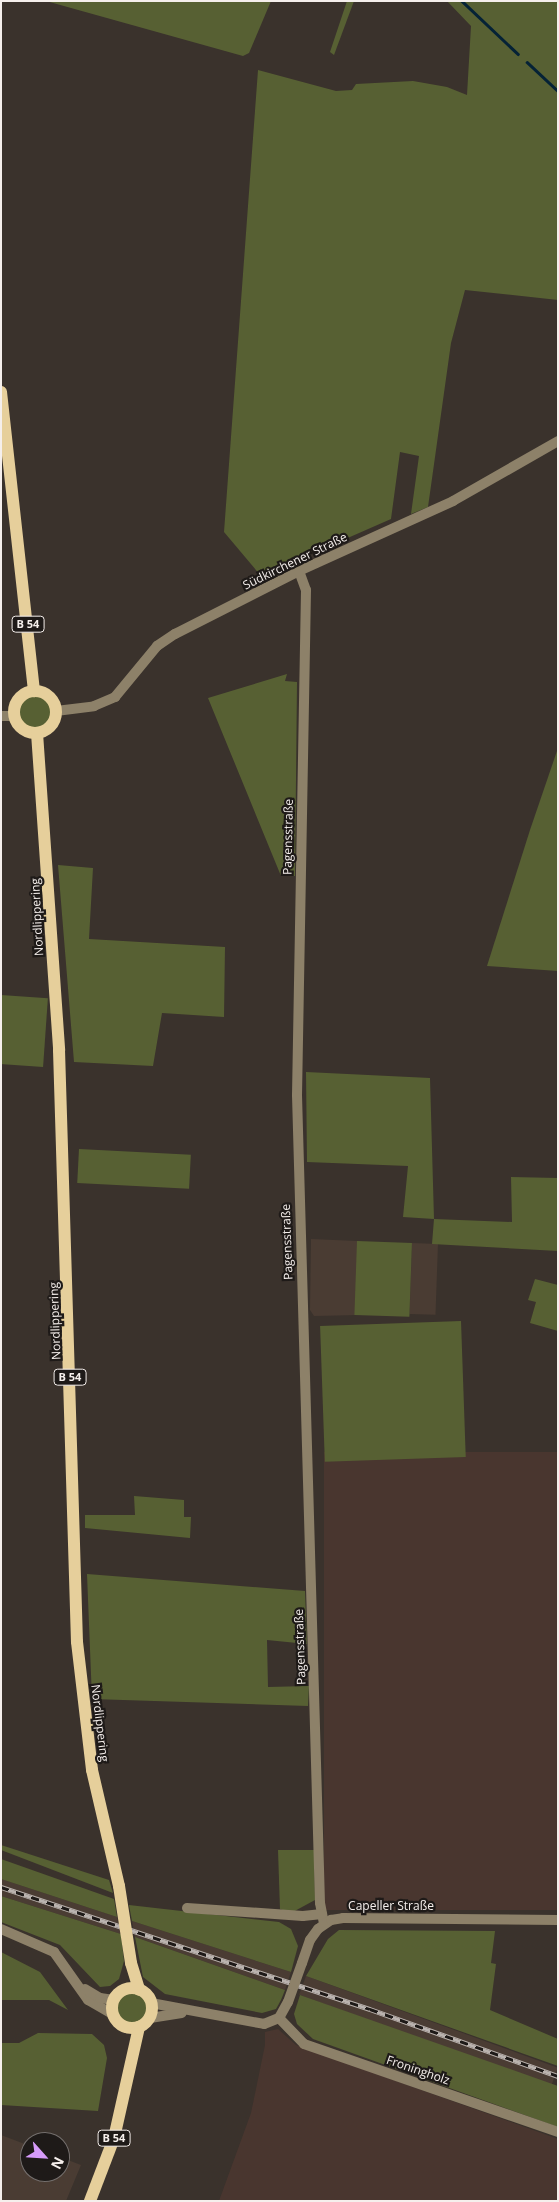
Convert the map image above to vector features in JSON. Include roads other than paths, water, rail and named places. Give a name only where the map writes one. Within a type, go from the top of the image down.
[{"type":"main road","name":"B 54","points":[[1,392],[34,692]]},
{"type":"main road","points":[[34,692],[52,699],[56,711],[53,724],[37,733],[22,728],[15,716],[22,697],[34,692]]},
{"type":"main road","name":"Nordlippering","points":[[37,733],[59,1050],[77,1642],[92,1770],[119,1886],[131,1964],[139,1990]]},
{"type":"main road","name":"Nordlippering","points":[[124,1990],[131,1964]]},
{"type":"main road","points":[[124,1990],[139,1990],[151,2003],[150,2018],[139,2027],[125,2027],[112,2014],[114,2000],[124,1990]]},
{"type":"main road","name":"B 54","points":[[125,2027],[128,2072]]},
{"type":"main road","name":"B 54","points":[[90,2201],[114,2138],[139,2027]]},
{"type":"street","name":"Südkirchener Straße","points":[[56,711],[94,706],[115,697],[158,646],[175,634],[299,571],[453,501],[558,441]]},
{"type":"street","name":"Pagensstraße","points":[[299,571],[306,590],[296,1095],[323,1919]]},
{"type":"street","points":[[1,716],[15,716]]},
{"type":"street","points":[[151,2003],[256,2024],[279,2018],[288,2002],[313,1934],[323,1919],[187,1908]]},
{"type":"street","name":"Capeller Straße","points":[[323,1919],[355,1917],[558,1920]]},
{"type":"street","points":[[1,1929],[54,1952],[88,2000],[112,2014]]},
{"type":"street","points":[[76,1981],[94,1996],[114,2000]]},
{"type":"street","points":[[150,2018],[198,2012]]},
{"type":"street","name":"Froningholz","points":[[279,2018],[304,2044],[558,2132]]},
{"type":"waterway","points":[[462,1],[518,54]]},
{"type":"waterway","points":[[527,62],[558,91]]},
{"type":"railway","points":[[1,1887],[370,2009],[558,2076]]}]
